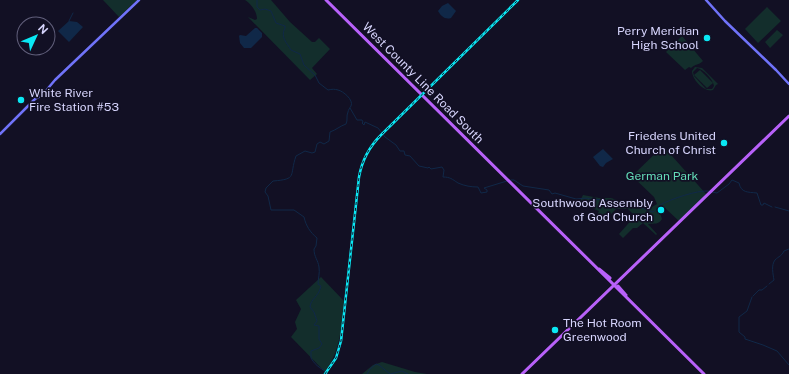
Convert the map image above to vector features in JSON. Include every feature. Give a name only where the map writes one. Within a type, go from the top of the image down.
[{"type":"main road","points":[[0,134],[40,95],[40,91],[43,92],[47,89],[139,0]]},
{"type":"main road","name":"West County Line Road South","points":[[326,0],[626,295],[704,374]]},
{"type":"main road","points":[[706,0],[729,25],[789,84]]},
{"type":"main road","points":[[522,374],[789,116]]},
{"type":"green space","points":[[103,0],[137,0],[119,17]]},
{"type":"green space","points":[[245,0],[271,0],[290,22],[312,42],[315,42],[319,38],[330,49],[312,68],[317,74],[310,80],[248,17],[255,20],[257,19],[253,8]]},
{"type":"green space","points":[[767,7],[781,21],[758,43],[745,29]]},
{"type":"green space","points":[[777,30],[783,35],[770,48],[765,42]]},
{"type":"green space","points":[[682,36],[703,61],[685,70],[666,52]]},
{"type":"green space","points":[[695,67],[702,68],[718,84],[713,90],[706,90],[694,78],[692,71]],"holes":[[[697,68],[702,70],[712,80],[714,86],[712,89],[706,89],[694,76],[693,72]]]},
{"type":"green space","points":[[700,70],[713,83],[707,88],[694,75]]},
{"type":"green space","name":"German Park","points":[[663,146],[707,195],[680,222],[665,208],[660,213],[662,219],[661,221],[648,224],[657,234],[656,235],[643,223],[637,228],[633,228],[623,238],[619,234],[635,216],[628,209],[616,209],[610,215],[606,214],[602,220],[596,217],[599,211],[579,203],[583,195],[599,198],[611,198],[626,203],[647,207],[652,207],[657,204],[654,197],[632,176]]},
{"type":"green space","points":[[321,277],[344,301],[341,330],[337,347],[325,372],[291,337],[297,329],[295,322],[301,309],[296,300]]},
{"type":"green space","points":[[382,362],[427,374],[362,374],[373,365]]},
{"type":"water","points":[[448,3],[456,11],[451,18],[443,17],[438,11],[442,6]]},
{"type":"water","points":[[69,21],[77,22],[83,27],[69,42],[58,31]]},
{"type":"water","points":[[255,28],[262,33],[262,37],[251,48],[244,48],[240,43],[239,36],[246,36]]},
{"type":"water","points":[[603,149],[613,159],[606,163],[603,167],[600,166],[593,157]]},
{"type":"waterway","points":[[257,0],[257,7],[260,10],[265,9],[271,11],[276,23],[285,26],[283,34],[286,42],[291,50],[300,54],[304,65],[315,75],[319,83],[328,90],[336,89],[343,92],[348,96],[352,104],[347,114],[346,124],[330,132],[329,141],[324,144],[320,142],[317,144],[315,152],[312,153],[305,151],[296,156],[291,175],[286,179],[273,181],[266,188],[265,192],[268,196],[271,210],[294,210],[304,217],[309,229],[317,238],[314,252],[319,267],[318,284],[321,286],[310,307],[314,312],[317,321],[314,325],[319,326],[319,339],[322,344],[319,348],[311,351],[311,358],[317,366],[328,374]]},
{"type":"waterway","points":[[69,21],[73,13]]},
{"type":"waterway","points":[[350,108],[357,120],[362,120],[364,125],[365,122],[378,128],[385,137],[396,145],[400,151],[404,151],[405,155],[410,156],[419,166],[429,167],[431,169],[442,167],[444,170],[443,177],[452,179],[463,185],[478,187],[481,193],[487,192],[484,188],[507,181]]},
{"type":"waterway","points":[[511,180],[514,180],[523,186],[549,190],[552,194],[555,193],[576,199],[587,198],[605,200],[631,207]]},
{"type":"waterway","points":[[712,192],[717,193],[732,180],[739,183],[741,189],[748,192],[757,193],[761,205],[764,203],[772,207]]},
{"type":"waterway","points":[[633,207],[637,206],[653,212],[660,205],[671,200],[691,193],[709,191]]},
{"type":"waterway","points":[[775,207],[789,211]]},
{"type":"waterway","points":[[769,284],[774,280],[773,264],[775,260],[784,251],[789,249]]},
{"type":"waterway","points":[[753,296],[759,290],[762,290],[767,286]]},
{"type":"waterway","points":[[752,297],[747,311],[739,317],[739,332],[745,337],[745,339],[777,351],[789,365]]},
{"type":"waterway","points":[[367,374],[376,364],[390,374],[402,371],[408,374]]},
{"type":"railway","points":[[325,374],[336,358],[341,341],[359,177],[367,154],[381,135],[518,0]]},
{"type":"place","name":"Perry Meridian High School","points":[[707,38]]},
{"type":"place","name":"White River Fire Station #53","points":[[21,100]]},
{"type":"place","name":"Friedens United Church of Christ","points":[[724,143]]},
{"type":"place","name":"Southwood Assembly of God Church","points":[[661,210]]},
{"type":"place","name":"The Hot Room Greenwood","points":[[555,330]]}]
